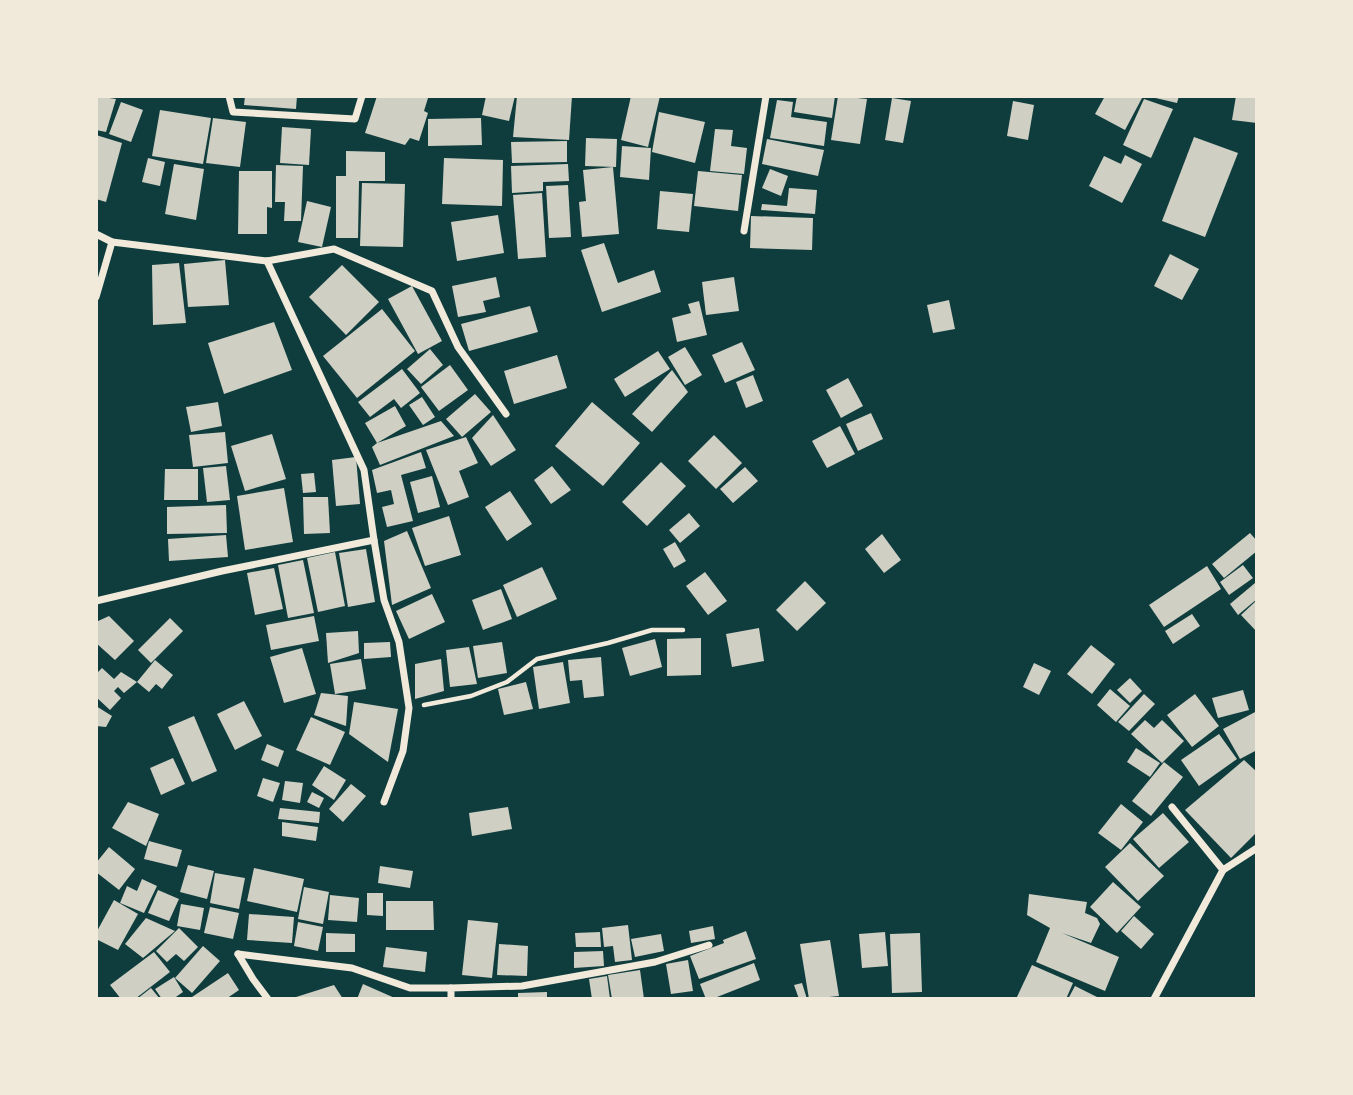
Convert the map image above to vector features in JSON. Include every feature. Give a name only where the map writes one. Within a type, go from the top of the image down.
[{"type":"street","points":[[229,96],[233,112],[355,119],[362,96]]},
{"type":"street","points":[[744,231],[766,96]]},
{"type":"street","points":[[96,234],[112,242],[267,261],[334,249],[432,290],[458,347],[506,414]]},
{"type":"street","points":[[96,297],[112,242]]},
{"type":"street","points":[[267,261],[364,470],[384,600],[399,642],[409,708],[403,751],[384,802]]},
{"type":"street","points":[[96,601],[222,571],[374,540]]},
{"type":"street","points":[[1172,807],[1223,870]]},
{"type":"street","points":[[1154,999],[1223,870],[1257,848]]},
{"type":"street","points":[[268,999],[239,954],[352,968],[410,988],[451,988],[522,986],[656,962],[709,945]]},
{"type":"street","points":[[451,988],[451,999]]},
{"type":"path","points":[[409,708],[471,695],[506,682],[537,659],[608,643],[652,629],[683,630]]},
{"type":"building","points":[[96,96],[116,99],[106,132],[96,130]]},
{"type":"building","points":[[245,96],[297,96],[296,109],[244,105]]},
{"type":"building","points":[[377,96],[428,98],[424,111],[428,113],[419,141],[410,138],[405,145],[365,133]]},
{"type":"building","points":[[486,96],[515,96],[509,121],[482,115]]},
{"type":"building","points":[[517,96],[572,96],[569,140],[513,137]]},
{"type":"building","points":[[631,96],[660,96],[648,147],[621,140]]},
{"type":"building","points":[[797,96],[835,96],[832,118],[794,112]]},
{"type":"building","points":[[838,96],[867,99],[860,144],[831,140]]},
{"type":"building","points":[[1105,96],[1142,98],[1125,130],[1095,114]]},
{"type":"building","points":[[1147,96],[1179,96],[1177,103]]},
{"type":"building","points":[[1236,96],[1257,96],[1257,123],[1232,120]]},
{"type":"building","points":[[892,98],[911,101],[903,143],[885,140]]},
{"type":"building","points":[[1144,99],[1173,109],[1151,158],[1123,145]]},
{"type":"building","points":[[777,100],[793,102],[791,117],[827,122],[824,146],[770,138]]},
{"type":"building","points":[[1013,101],[1034,105],[1028,140],[1007,136]]},
{"type":"building","points":[[121,102],[143,110],[131,142],[109,134]]},
{"type":"building","points":[[160,110],[211,118],[203,164],[152,156]]},
{"type":"building","points":[[659,112],[705,122],[695,163],[652,152]]},
{"type":"building","points":[[213,118],[246,122],[240,167],[206,163]]},
{"type":"building","points":[[481,118],[482,145],[428,146],[428,119]]},
{"type":"building","points":[[282,127],[311,129],[309,165],[280,163]]},
{"type":"building","points":[[715,129],[733,130],[731,146],[747,148],[744,174],[710,171]]},
{"type":"building","points":[[96,135],[122,143],[106,202],[96,199]]},
{"type":"building","points":[[1194,137],[1238,153],[1205,237],[1162,221]]},
{"type":"building","points":[[586,138],[617,139],[616,167],[585,166]]},
{"type":"building","points":[[767,139],[824,150],[818,176],[762,164]]},
{"type":"building","points":[[567,141],[567,162],[512,163],[511,142]]},
{"type":"building","points":[[622,146],[651,148],[649,180],[620,177]]},
{"type":"building","points":[[346,151],[385,152],[385,181],[359,181],[358,238],[336,238],[336,176],[346,176]]},
{"type":"building","points":[[1125,155],[1142,164],[1122,203],[1089,186],[1104,156],[1121,164]]},
{"type":"building","points":[[148,158],[165,162],[160,186],[142,182]]},
{"type":"building","points":[[444,158],[503,160],[502,206],[442,204]]},
{"type":"building","points":[[174,164],[204,169],[196,220],[165,214]]},
{"type":"building","points":[[568,164],[569,181],[543,182],[543,191],[512,193],[511,166]]},
{"type":"building","points":[[276,165],[303,166],[301,221],[284,221],[285,202],[275,202]]},
{"type":"building","points":[[613,167],[619,234],[582,237],[579,202],[586,201],[583,170]]},
{"type":"building","points":[[770,169],[788,176],[781,196],[762,188]]},
{"type":"building","points":[[239,171],[272,171],[272,208],[267,207],[267,234],[238,234]]},
{"type":"building","points":[[698,171],[742,175],[738,211],[694,206]]},
{"type":"building","points":[[362,183],[405,184],[403,247],[360,246]]},
{"type":"building","points":[[568,185],[571,237],[549,238],[546,186]]},
{"type":"building","points":[[789,188],[817,190],[815,214],[761,210],[762,204],[787,206]]},
{"type":"building","points":[[660,191],[693,194],[689,232],[657,229]]},
{"type":"building","points":[[542,193],[546,257],[518,259],[513,195]]},
{"type":"building","points":[[307,201],[331,207],[322,247],[298,242]]},
{"type":"building","points":[[498,215],[504,253],[457,261],[451,222]]},
{"type":"building","points":[[751,216],[813,218],[812,250],[750,248]]},
{"type":"building","points":[[604,243],[618,283],[654,270],[661,292],[602,312],[581,250]]},
{"type":"building","points":[[1170,254],[1199,269],[1182,300],[1154,286]]},
{"type":"building","points":[[225,260],[229,305],[188,307],[184,264]]},
{"type":"building","points":[[179,263],[186,323],[153,325],[152,265]]},
{"type":"building","points":[[342,265],[379,302],[346,335],[309,297]]},
{"type":"building","points":[[496,277],[500,297],[483,301],[486,312],[458,317],[452,286]]},
{"type":"building","points":[[734,277],[739,311],[706,315],[702,282]]},
{"type":"building","points":[[412,286],[442,341],[418,354],[388,299]]},
{"type":"building","points":[[949,300],[955,329],[933,333],[927,305]]},
{"type":"building","points":[[699,301],[707,335],[677,342],[672,318],[691,313],[688,304]]},
{"type":"building","points":[[530,306],[538,332],[469,351],[461,324]]},
{"type":"building","points":[[382,309],[415,351],[357,398],[323,356]]},
{"type":"building","points":[[274,322],[292,370],[224,394],[208,343]]},
{"type":"building","points":[[742,342],[755,370],[725,383],[712,355]]},
{"type":"building","points":[[685,347],[702,375],[685,385],[668,357]]},
{"type":"building","points":[[430,349],[443,365],[421,384],[407,369]]},
{"type":"building","points":[[658,351],[670,369],[625,397],[614,379]]},
{"type":"building","points":[[557,355],[567,388],[514,404],[504,371]]},
{"type":"building","points":[[450,365],[468,390],[439,411],[421,387]]},
{"type":"building","points":[[402,369],[420,393],[401,408],[394,399],[370,417],[358,402]]},
{"type":"building","points":[[672,370],[688,392],[652,432],[632,414]]},
{"type":"building","points":[[753,375],[763,401],[746,408],[736,382]]},
{"type":"building","points":[[848,378],[863,406],[841,418],[826,390]]},
{"type":"building","points":[[475,394],[491,412],[462,437],[446,419]]},
{"type":"building","points":[[422,397],[435,417],[423,425],[409,405]]},
{"type":"building","points":[[218,402],[222,426],[191,432],[186,407]]},
{"type":"building","points":[[592,402],[640,443],[603,486],[555,446]]},
{"type":"building","points":[[395,406],[406,426],[377,443],[365,423]]},
{"type":"building","points":[[871,413],[883,439],[858,451],[846,424]]},
{"type":"building","points":[[493,415],[516,450],[491,466],[472,438]]},
{"type":"building","points":[[441,421],[454,436],[380,465],[372,447]]},
{"type":"building","points":[[840,426],[855,454],[827,468],[812,441]]},
{"type":"building","points":[[225,432],[228,463],[193,467],[189,435]]},
{"type":"building","points":[[272,434],[286,479],[245,491],[231,446]]},
{"type":"building","points":[[714,435],[742,463],[716,489],[688,461]]},
{"type":"building","points":[[466,437],[478,463],[459,471],[469,497],[448,505],[426,450]]},
{"type":"building","points":[[421,452],[426,468],[401,475],[413,521],[387,527],[382,507],[394,504],[391,490],[377,493],[372,470]]},
{"type":"building","points":[[356,457],[360,504],[336,506],[332,460]]},
{"type":"building","points":[[661,462],[686,486],[647,526],[622,502]]},
{"type":"building","points":[[226,466],[230,500],[207,502],[203,468]]},
{"type":"building","points":[[552,466],[571,490],[551,504],[534,480]]},
{"type":"building","points":[[745,467],[758,481],[733,503],[720,489]]},
{"type":"building","points":[[165,469],[198,469],[198,500],[164,500]]},
{"type":"building","points":[[314,473],[316,492],[303,493],[301,474]]},
{"type":"building","points":[[432,476],[440,507],[418,513],[410,482]]},
{"type":"building","points":[[284,488],[293,542],[245,550],[237,496]]},
{"type":"building","points":[[510,491],[532,524],[507,541],[485,507]]},
{"type":"building","points":[[303,497],[328,497],[330,533],[304,534]]},
{"type":"building","points":[[226,505],[227,533],[167,534],[167,507]]},
{"type":"building","points":[[689,513],[700,526],[680,543],[669,530]]},
{"type":"building","points":[[449,516],[461,555],[425,566],[412,528]]},
{"type":"building","points":[[407,531],[431,588],[392,605],[384,541]]},
{"type":"building","points":[[1250,533],[1257,541],[1257,551],[1224,578],[1212,564]]},
{"type":"building","points":[[882,534],[901,560],[884,573],[865,549]]},
{"type":"building","points":[[226,535],[228,557],[169,561],[168,539]]},
{"type":"building","points":[[675,542],[686,561],[674,568],[663,549]]},
{"type":"building","points":[[366,549],[375,602],[348,607],[339,553]]},
{"type":"building","points":[[335,552],[345,606],[318,612],[307,558]]},
{"type":"building","points":[[303,560],[314,613],[288,618],[278,565]]},
{"type":"building","points":[[1243,565],[1253,578],[1229,595],[1220,582]]},
{"type":"building","points":[[1207,566],[1221,589],[1164,627],[1149,605]]},
{"type":"building","points":[[542,567],[557,599],[517,617],[503,585]]},
{"type":"building","points":[[274,568],[283,609],[255,615],[247,573]]},
{"type":"building","points":[[705,572],[727,601],[708,615],[686,586]]},
{"type":"building","points":[[805,581],[826,603],[797,631],[776,610]]},
{"type":"building","points":[[1255,583],[1257,599],[1238,615],[1230,604]]},
{"type":"building","points":[[501,589],[512,619],[483,630],[472,600]]},
{"type":"building","points":[[432,594],[445,622],[409,639],[396,611]]},
{"type":"building","points":[[1257,600],[1257,632],[1241,615]]},
{"type":"building","points":[[1192,614],[1200,626],[1173,644],[1165,631]]},
{"type":"building","points":[[109,616],[134,641],[115,660],[96,643],[96,622]]},
{"type":"building","points":[[314,616],[319,641],[271,650],[266,625]]},
{"type":"building","points":[[170,618],[183,631],[151,663],[138,650]]},
{"type":"building","points":[[759,628],[764,661],[732,667],[726,634]]},
{"type":"building","points":[[358,631],[359,653],[328,663],[326,633]]},
{"type":"building","points":[[701,638],[701,675],[667,676],[667,639]]},
{"type":"building","points":[[655,639],[662,667],[630,676],[622,648]]},
{"type":"building","points":[[390,642],[391,657],[364,659],[364,643]]},
{"type":"building","points":[[502,642],[507,673],[478,678],[473,646]]},
{"type":"building","points":[[1091,645],[1115,664],[1092,694],[1067,674]]},
{"type":"building","points":[[469,647],[477,684],[450,687],[446,650]]},
{"type":"building","points":[[302,648],[316,694],[284,703],[270,657]]},
{"type":"building","points":[[601,657],[604,696],[584,698],[582,680],[570,681],[568,660]]},
{"type":"building","points":[[361,659],[366,689],[335,694],[330,664]]},
{"type":"building","points":[[441,659],[444,691],[415,699],[415,664]]},
{"type":"building","points":[[155,660],[173,675],[162,689],[156,684],[149,692],[137,682]]},
{"type":"building","points":[[563,662],[570,703],[539,709],[533,667]]},
{"type":"building","points":[[1034,663],[1051,671],[1039,695],[1023,687]]},
{"type":"building","points":[[102,668],[114,679],[121,672],[137,682],[124,693],[118,687],[114,691],[121,698],[110,710],[96,697],[96,674]]},
{"type":"building","points":[[1130,678],[1142,691],[1130,703],[1117,690]]},
{"type":"building","points":[[526,682],[533,709],[504,715],[498,689]]},
{"type":"building","points":[[1110,689],[1130,706],[1116,722],[1097,705]]},
{"type":"building","points":[[1243,690],[1249,710],[1218,718],[1212,698]]},
{"type":"building","points":[[321,693],[348,696],[346,726],[314,715]]},
{"type":"building","points":[[1144,694],[1155,704],[1129,731],[1118,722]]},
{"type":"building","points":[[1195,694],[1219,726],[1192,747],[1167,715]]},
{"type":"building","points":[[244,701],[262,736],[235,750],[217,714]]},
{"type":"building","points":[[354,702],[398,709],[388,762],[349,734]]},
{"type":"building","points":[[96,706],[112,716],[106,727],[96,726]]},
{"type":"building","points":[[1257,711],[1257,750],[1240,759],[1223,729]]},
{"type":"building","points":[[194,716],[217,771],[192,782],[168,727]]},
{"type":"building","points":[[311,717],[345,732],[330,765],[296,750]]},
{"type":"building","points":[[1145,720],[1154,728],[1162,720],[1184,741],[1162,763],[1131,734]]},
{"type":"building","points":[[1219,734],[1237,759],[1199,786],[1181,760]]},
{"type":"building","points":[[267,744],[284,751],[278,767],[261,760]]},
{"type":"building","points":[[1136,748],[1160,763],[1150,777],[1127,762]]},
{"type":"building","points":[[173,758],[185,784],[161,795],[150,768]]},
{"type":"building","points":[[1244,760],[1257,772],[1257,832],[1231,858],[1185,810]]},
{"type":"building","points":[[1164,762],[1183,777],[1151,816],[1132,801]]},
{"type":"building","points":[[324,766],[346,780],[334,800],[312,785]]},
{"type":"building","points":[[263,778],[280,783],[273,802],[257,796]]},
{"type":"building","points":[[285,781],[303,783],[300,803],[282,800]]},
{"type":"building","points":[[351,784],[366,796],[343,822],[329,809]]},
{"type":"building","points":[[312,792],[324,798],[319,808],[307,802]]},
{"type":"building","points":[[128,802],[159,814],[146,846],[112,828]]},
{"type":"building","points":[[1121,804],[1143,822],[1121,850],[1098,833]]},
{"type":"building","points":[[508,807],[512,829],[472,836],[469,813]]},
{"type":"building","points":[[280,808],[320,812],[319,823],[278,819]]},
{"type":"building","points":[[1163,813],[1189,842],[1159,868],[1133,839]]},
{"type":"building","points":[[282,822],[318,827],[316,841],[282,836]]},
{"type":"building","points":[[149,841],[182,850],[177,867],[144,859]]},
{"type":"building","points":[[1130,843],[1164,876],[1138,901],[1105,867]]},
{"type":"building","points":[[109,847],[135,869],[119,890],[96,872],[96,863]]},
{"type":"building","points":[[188,865],[214,871],[207,899],[180,892]]},
{"type":"building","points":[[380,866],[413,871],[410,888],[378,883]]},
{"type":"building","points":[[254,868],[304,879],[297,912],[247,901]]},
{"type":"building","points":[[215,873],[245,878],[239,909],[210,903]]},
{"type":"building","points":[[142,879],[157,886],[144,913],[120,903],[127,886],[137,891]]},
{"type":"building","points":[[1113,882],[1141,907],[1117,933],[1090,907]]},
{"type":"building","points":[[304,887],[329,892],[323,924],[298,919]]},
{"type":"building","points":[[158,890],[179,899],[169,921],[148,913]]},
{"type":"building","points":[[367,893],[383,893],[383,916],[367,915]]},
{"type":"building","points":[[1029,894],[1087,902],[1085,913],[1097,918],[1100,924],[1091,943],[1062,933],[1119,957],[1105,991],[1036,962],[1050,928],[1027,915]]},
{"type":"building","points":[[330,895],[359,898],[357,922],[328,920]]},
{"type":"building","points":[[114,900],[138,914],[118,950],[96,939],[96,933]]},
{"type":"building","points":[[386,901],[433,901],[434,930],[386,930]]},
{"type":"building","points":[[181,904],[204,908],[200,930],[177,926]]},
{"type":"building","points":[[210,907],[239,913],[233,939],[204,933]]},
{"type":"building","points":[[249,914],[294,917],[292,943],[247,940]]},
{"type":"building","points":[[1134,916],[1154,934],[1141,949],[1121,931]]},
{"type":"building","points":[[146,918],[175,931],[143,958],[125,944]]},
{"type":"building","points":[[468,920],[498,923],[492,978],[462,975]]},
{"type":"building","points":[[298,922],[323,927],[318,951],[294,946]]},
{"type":"building","points":[[628,925],[632,960],[615,962],[613,946],[604,947],[602,928]]},
{"type":"building","points":[[713,926],[715,939],[691,943],[689,931]]},
{"type":"building","points":[[179,928],[198,947],[184,961],[176,954],[167,962],[156,951]]},
{"type":"building","points":[[746,931],[756,959],[699,979],[690,956]]},
{"type":"building","points":[[600,932],[601,947],[576,947],[575,933]]},
{"type":"building","points":[[885,932],[888,966],[862,968],[859,934]]},
{"type":"building","points":[[326,933],[355,934],[355,952],[326,952]]},
{"type":"building","points":[[920,933],[922,992],[892,993],[890,934]]},
{"type":"building","points":[[661,934],[664,951],[635,957],[631,939]]},
{"type":"building","points":[[830,940],[839,996],[809,999],[800,944]]},
{"type":"building","points":[[499,944],[528,946],[527,976],[497,975]]},
{"type":"building","points":[[203,946],[220,961],[192,993],[175,978]]},
{"type":"building","points":[[386,947],[427,952],[425,972],[383,967]]},
{"type":"building","points":[[603,951],[604,966],[574,968],[574,952]]},
{"type":"building","points":[[154,952],[170,972],[135,999],[121,999],[110,985]]},
{"type":"building","points":[[688,960],[693,991],[671,994],[666,964]]},
{"type":"building","points":[[754,963],[760,980],[706,999],[700,984]]},
{"type":"building","points":[[1032,965],[1073,983],[1066,999],[1016,999]]},
{"type":"building","points":[[640,970],[644,999],[612,999],[608,975]]},
{"type":"building","points":[[228,973],[239,990],[226,999],[189,999]]},
{"type":"building","points":[[607,976],[610,999],[592,999],[589,979]]},
{"type":"building","points":[[174,977],[183,992],[173,999],[162,999],[155,989]]},
{"type":"building","points":[[802,983],[807,999],[799,999],[794,985]]},
{"type":"building","points":[[363,984],[397,999],[357,999]]},
{"type":"building","points":[[334,985],[343,999],[293,999],[293,998]]},
{"type":"building","points":[[1075,986],[1101,999],[1068,999]]},
{"type":"building","points":[[151,988],[160,999],[137,999]]},
{"type":"building","points":[[547,992],[547,999],[518,999],[518,993]]}]
